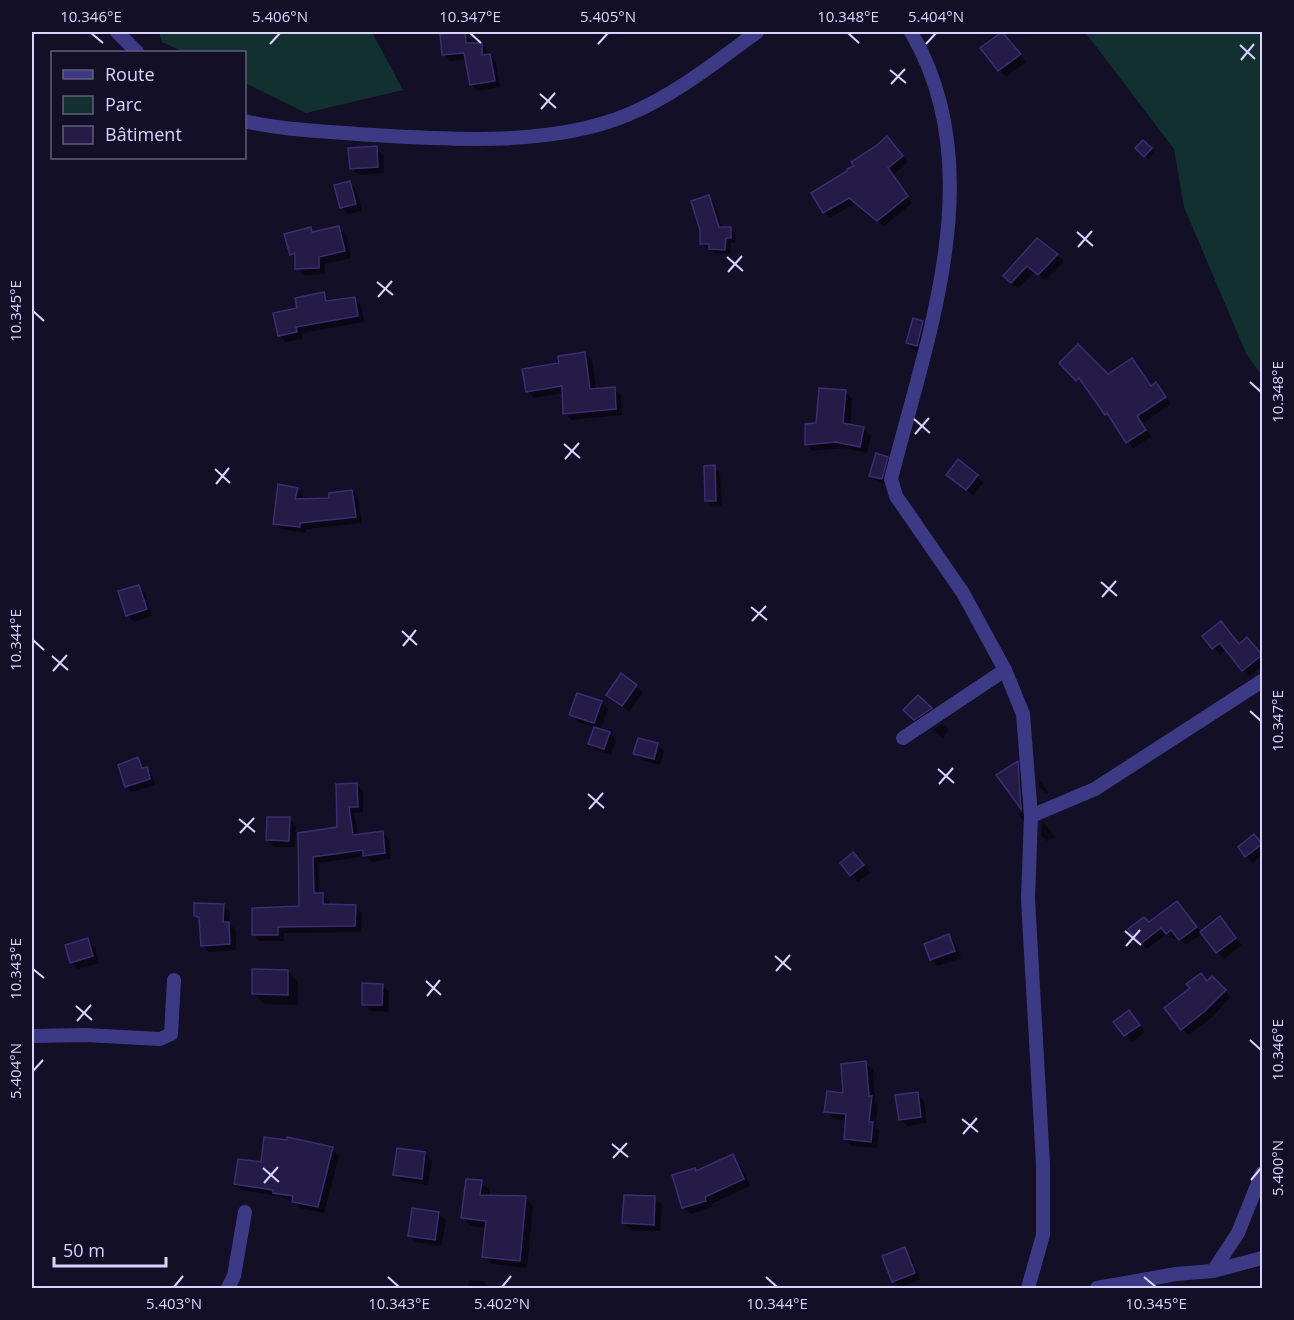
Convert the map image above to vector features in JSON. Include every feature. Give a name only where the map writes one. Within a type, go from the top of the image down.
[{"type":"street","points":[[117,32],[136,51]]},
{"type":"street","points":[[246,121],[315,131],[421,138],[560,133],[627,115],[674,91],[757,32]]},
{"type":"street","points":[[911,32],[932,74],[947,128],[951,168],[950,208],[936,300],[922,365],[891,479],[892,488],[963,593],[1005,670],[1023,714],[1031,816],[1028,899],[1043,1164],[1043,1235],[1028,1288]]},
{"type":"street","points":[[903,738],[1005,670]]},
{"type":"street","points":[[1031,816],[1095,789],[1263,681]]},
{"type":"street","points":[[32,1036],[85,1035],[160,1039],[171,1034],[174,980]]},
{"type":"street","points":[[1213,1271],[1238,1233],[1263,1173]]},
{"type":"street","points":[[228,1288],[234,1276],[245,1212]]},
{"type":"street","points":[[1097,1288],[1176,1274],[1213,1271],[1263,1258]]},
{"type":"green space","points":[[159,32],[372,32],[403,90],[306,113],[246,83],[246,51],[182,51],[162,42]]},
{"type":"green space","points":[[1085,32],[1259,32],[1262,37],[1262,140],[1260,145],[1262,148],[1262,376],[1246,353],[1184,207],[1174,149]]},
{"type":"building","points":[[465,32],[466,43],[482,43],[482,55],[490,54],[495,81],[470,85],[464,53],[442,55],[440,34]]},
{"type":"building","points":[[1002,32],[1021,54],[998,71],[980,48]]},
{"type":"building","points":[[887,136],[903,156],[888,168],[908,196],[877,221],[849,198],[823,213],[811,193],[854,166],[851,162]]},
{"type":"building","points":[[1143,140],[1152,148],[1144,157],[1135,148]]},
{"type":"building","points":[[377,146],[378,167],[350,169],[348,148]]},
{"type":"building","points":[[350,181],[356,204],[340,208],[334,185]]},
{"type":"building","points":[[709,195],[719,227],[731,227],[731,238],[726,238],[725,250],[709,249],[709,244],[700,244],[700,230],[691,201]]},
{"type":"building","points":[[339,226],[345,251],[319,257],[319,268],[295,269],[295,253],[290,255],[284,234],[311,227],[312,232]]},
{"type":"building","points":[[1037,238],[1058,254],[1038,275],[1027,266],[1011,283],[1003,276]]},
{"type":"building","points":[[324,292],[326,301],[355,297],[358,316],[296,327],[297,332],[278,336],[273,313],[297,308],[295,298]]},
{"type":"building","points":[[913,318],[923,321],[917,346],[906,343]]},
{"type":"building","points":[[1078,344],[1108,374],[1132,358],[1151,386],[1156,382],[1166,397],[1137,416],[1146,430],[1126,443],[1107,413],[1105,415],[1079,378],[1076,381],[1059,363]]},
{"type":"building","points":[[585,352],[590,389],[615,387],[616,409],[563,414],[562,386],[526,392],[522,369],[559,363],[558,356]]},
{"type":"building","points":[[819,388],[846,390],[843,423],[864,427],[860,447],[836,442],[805,445],[805,424],[816,423]]},
{"type":"building","points":[[876,453],[888,457],[882,479],[869,476]]},
{"type":"building","points":[[958,459],[978,475],[966,490],[946,475]]},
{"type":"building","points":[[715,465],[716,501],[705,501],[704,466]]},
{"type":"building","points":[[278,484],[298,488],[295,499],[329,498],[329,493],[352,490],[356,517],[300,523],[300,527],[273,524]]},
{"type":"building","points":[[139,585],[147,609],[126,616],[118,591]]},
{"type":"building","points":[[1221,621],[1239,644],[1247,637],[1262,655],[1242,671],[1220,643],[1212,649],[1202,636]]},
{"type":"building","points":[[621,673],[637,685],[622,706],[606,695]]},
{"type":"building","points":[[577,693],[602,701],[594,723],[569,715]]},
{"type":"building","points":[[918,695],[932,708],[914,720],[903,710]]},
{"type":"building","points":[[594,727],[610,732],[604,749],[588,744]]},
{"type":"building","points":[[638,738],[658,743],[654,759],[633,754]]},
{"type":"building","points":[[138,757],[142,768],[147,767],[150,779],[125,787],[118,765]]},
{"type":"building","points":[[1018,761],[1021,809],[996,775]]},
{"type":"building","points":[[357,783],[358,807],[349,807],[353,835],[383,831],[385,853],[363,856],[363,850],[313,857],[314,893],[323,893],[323,904],[356,905],[355,926],[278,927],[278,935],[252,935],[252,908],[299,906],[298,833],[337,827],[336,784]]},
{"type":"building","points":[[267,817],[290,817],[289,841],[266,840]]},
{"type":"building","points":[[1254,834],[1262,844],[1245,857],[1238,847]]},
{"type":"building","points":[[853,852],[864,865],[850,876],[840,863]]},
{"type":"building","points":[[1177,901],[1197,927],[1179,940],[1171,930],[1166,934],[1161,928],[1140,944],[1128,929],[1144,917],[1149,922]]},
{"type":"building","points":[[194,903],[224,904],[223,922],[229,922],[230,944],[201,946],[199,917],[194,916]]},
{"type":"building","points":[[1220,916],[1236,938],[1216,953],[1200,932]]},
{"type":"building","points":[[949,934],[955,951],[930,960],[924,944]]},
{"type":"building","points":[[88,938],[93,956],[70,963],[65,945]]},
{"type":"building","points":[[252,969],[288,970],[288,995],[252,994]]},
{"type":"building","points":[[1201,973],[1207,981],[1212,976],[1226,990],[1181,1030],[1164,1008],[1190,988],[1186,984]]},
{"type":"building","points":[[362,983],[383,984],[382,1005],[362,1005]]},
{"type":"building","points":[[1129,1010],[1140,1025],[1124,1036],[1113,1022]]},
{"type":"building","points":[[866,1061],[869,1096],[872,1096],[869,1122],[873,1122],[871,1142],[844,1139],[846,1114],[824,1112],[827,1091],[843,1093],[841,1064]]},
{"type":"building","points":[[918,1092],[921,1117],[899,1120],[895,1095]]},
{"type":"building","points":[[264,1137],[287,1140],[287,1137],[333,1147],[318,1207],[292,1202],[293,1196],[273,1193],[273,1190],[234,1184],[238,1159],[261,1162]]},
{"type":"building","points":[[397,1148],[425,1152],[422,1179],[393,1175]]},
{"type":"building","points":[[733,1154],[744,1179],[705,1197],[706,1201],[682,1208],[672,1175],[695,1168],[696,1171]]},
{"type":"building","points":[[466,1179],[482,1180],[480,1195],[526,1196],[520,1261],[482,1257],[486,1221],[461,1218]]},
{"type":"building","points":[[624,1195],[655,1196],[654,1225],[622,1223]]},
{"type":"building","points":[[412,1208],[439,1212],[435,1240],[408,1236]]},
{"type":"building","points":[[905,1247],[915,1273],[892,1282],[882,1256]]}]
